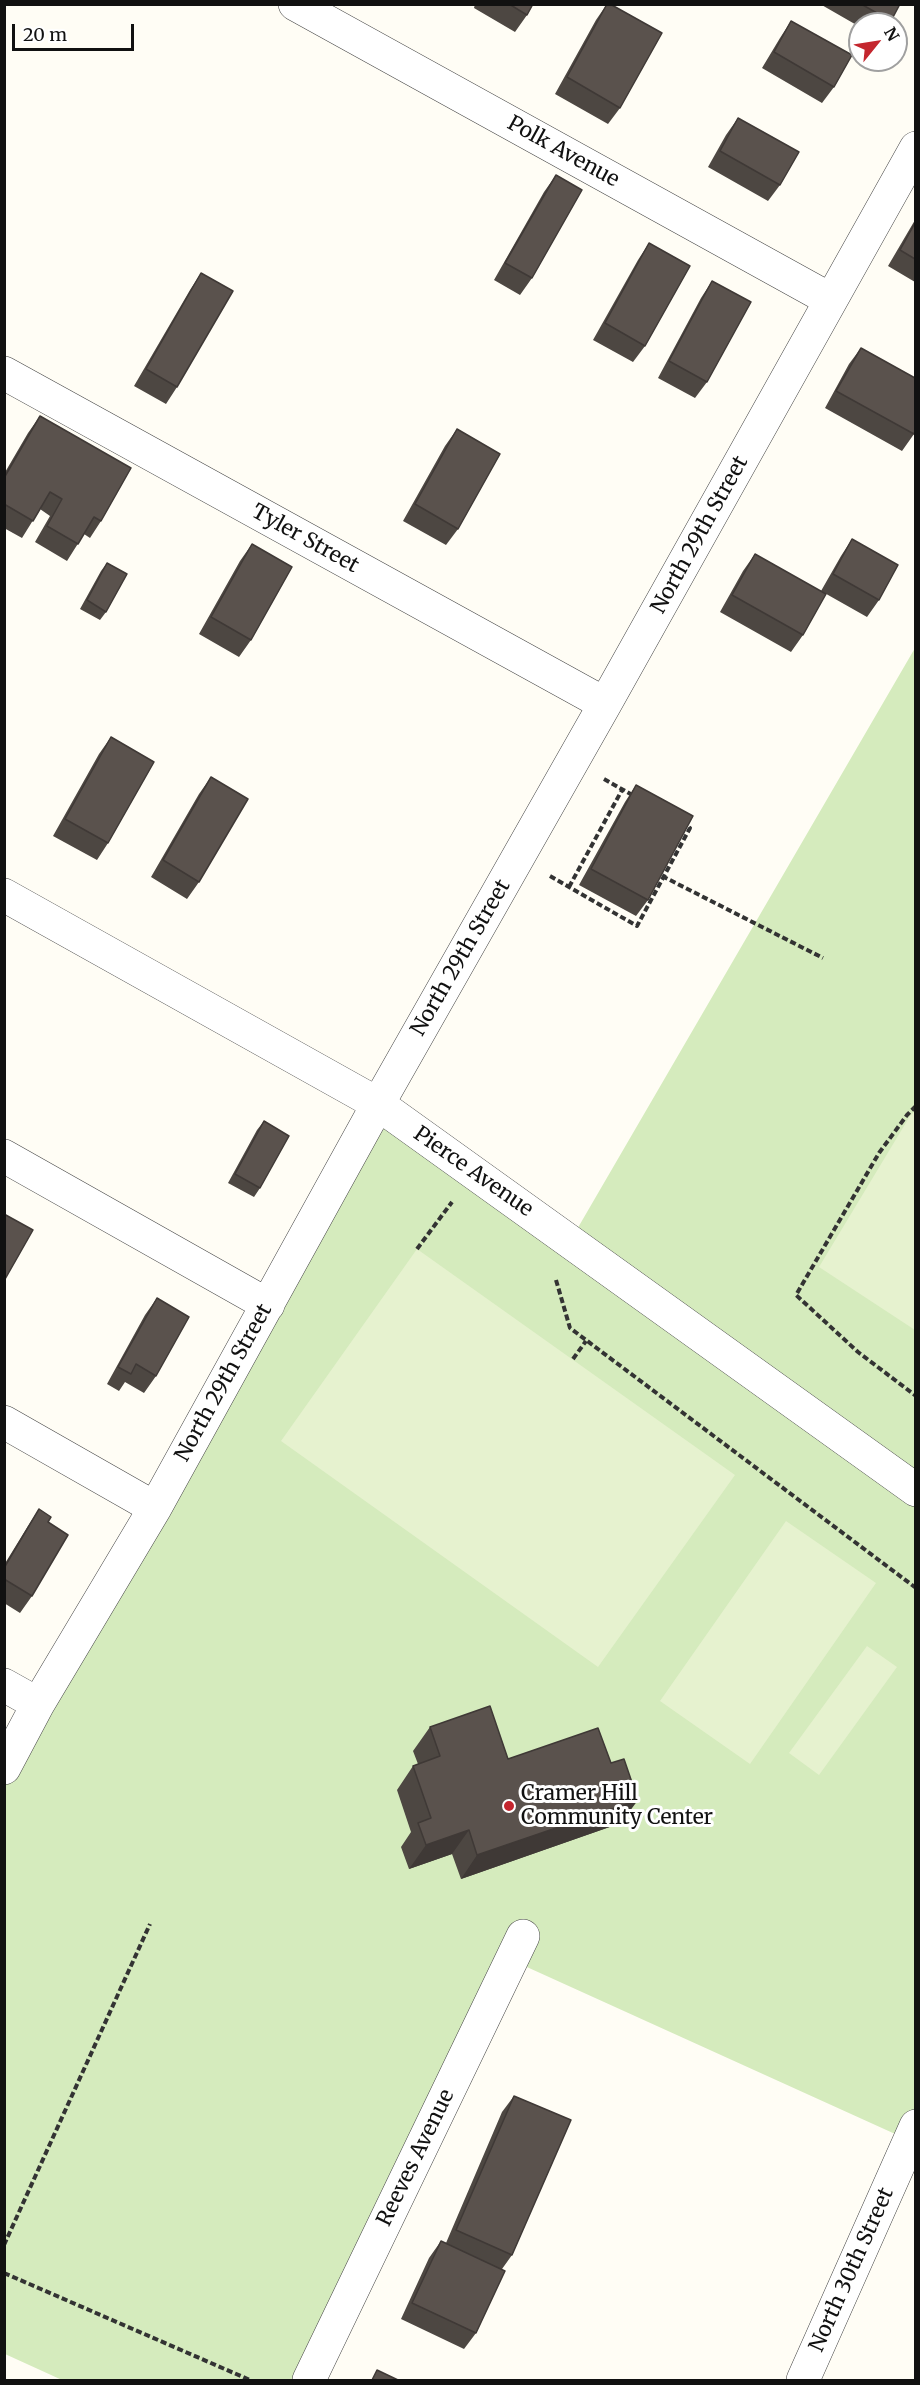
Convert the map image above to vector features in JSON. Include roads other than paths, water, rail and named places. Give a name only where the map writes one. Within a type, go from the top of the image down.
[{"type":"street","name":"Polk Avenue","points":[[295,4],[831,300]]},
{"type":"street","name":"North 29th Street","points":[[4,1768],[38,1704],[155,1508],[378,1104],[605,704],[915,148]]},
{"type":"street","name":"Tyler Street","points":[[4,373],[605,704]]},
{"type":"street","name":"Pierce Avenue","points":[[4,895],[378,1104],[915,1490]]},
{"type":"street","points":[[4,1156],[268,1305]]},
{"type":"street","points":[[4,1422],[155,1508]]},
{"type":"street","points":[[4,1685],[38,1704]]},
{"type":"street","name":"Reeves Avenue","points":[[309,2380],[523,1936]]},
{"type":"street","name":"North 30th Street","points":[[803,2380],[915,2126]]},
{"type":"place","name":"Cramer Hill Community Center","points":[[509,1806]]}]
